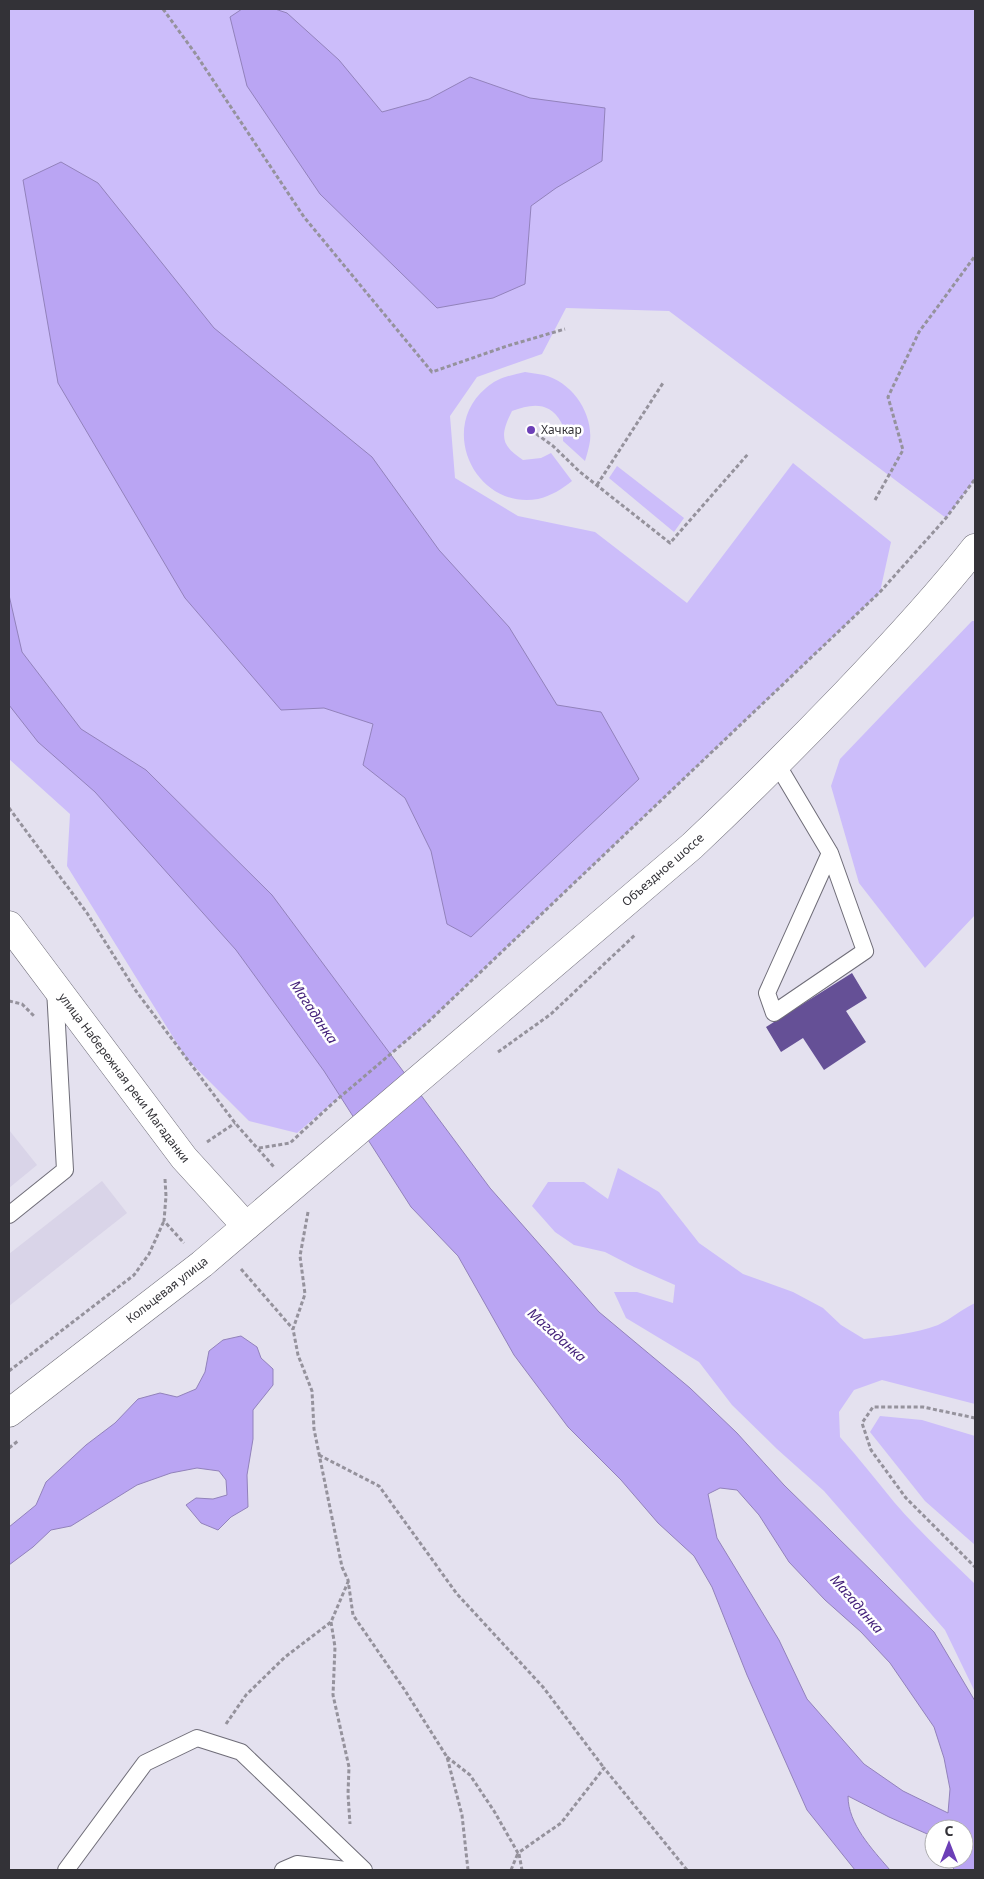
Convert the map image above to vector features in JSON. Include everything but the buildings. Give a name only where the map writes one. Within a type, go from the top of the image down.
[{"type":"street","name":"Объездное шоссе","points":[[321,1161],[692,846],[777,764],[971,562]]},
{"type":"street","name":"улица Набережная реки Магаданки","points":[[9,925],[184,1158],[246,1226]]},
{"type":"street","name":"Кольцевая улица","points":[[9,1413],[202,1264],[321,1161]]},
{"type":"lane","points":[[777,764],[830,853],[865,951],[774,1013],[767,993],[830,853]]},
{"type":"lane","points":[[9,1215],[65,1170],[55,987]]},
{"type":"lane","points":[[66,1870],[145,1763],[197,1738],[241,1752],[349,1864]]},
{"type":"lane","points":[[283,1870],[297,1864],[349,1864],[364,1870]]},
{"type":"path","points":[[163,9],[304,217],[432,372],[565,329]]},
{"type":"path","points":[[875,500],[904,450],[888,396],[919,332],[975,256]]},
{"type":"path","points":[[597,485],[663,383]]},
{"type":"path","points":[[532,430],[553,446],[580,472],[670,543],[748,454]]},
{"type":"path","points":[[9,808],[87,913],[136,991],[235,1123],[259,1148],[290,1143],[333,1102],[427,1024],[880,592],[946,518],[975,479]]},
{"type":"path","points":[[308,1210],[300,1256],[305,1294],[293,1329],[298,1355],[312,1391],[314,1429],[342,1567],[348,1580],[354,1615],[447,1757],[462,1815],[468,1870]]},
{"type":"path","points":[[9,1371],[134,1275],[149,1254],[164,1221]]},
{"type":"path","points":[[241,1269],[293,1329]]},
{"type":"path","points":[[975,1418],[923,1407],[873,1407],[862,1423],[871,1450],[906,1498],[975,1567]]},
{"type":"path","points":[[319,1455],[379,1486],[456,1594],[543,1687],[604,1768],[687,1870]]},
{"type":"path","points":[[212,1743],[246,1695],[285,1657],[331,1622],[348,1580]]},
{"type":"path","points":[[331,1622],[335,1648],[333,1695],[349,1767],[349,1864]]},
{"type":"path","points":[[447,1757],[470,1775],[494,1811],[518,1853],[522,1870]]},
{"type":"path","points":[[512,1870],[518,1853],[561,1822],[604,1768]]},
{"type":"shaded area","points":[[9,9],[975,9],[975,479],[946,518],[669,311],[566,308],[542,354],[477,377],[450,416],[455,478],[518,516],[595,532],[687,603],[793,463],[891,542],[880,592],[427,1023],[297,1133],[249,1121],[186,1058],[67,866],[70,814],[9,759]]},
{"type":"shaded area","points":[[525,372],[544,375],[554,379],[572,392],[584,410],[590,430],[590,444],[585,461],[563,441],[562,424],[551,410],[545,407],[533,406],[512,411],[505,427],[504,439],[515,455],[523,460],[541,458],[551,453],[572,481],[556,492],[538,499],[516,499],[497,492],[481,480],[470,463],[465,444],[465,424],[472,405],[486,388],[499,379]]},
{"type":"shaded area","points":[[617,466],[684,518],[674,532],[609,478]]},
{"type":"shaded area","points":[[972,621],[975,621],[975,915],[925,968],[859,883],[831,786],[840,759]]},
{"type":"shaded area","points":[[9,1130],[37,1165],[9,1188]]},
{"type":"shaded area","points":[[618,1168],[659,1192],[699,1243],[743,1274],[793,1292],[823,1308],[841,1325],[864,1339],[920,1331],[943,1323],[975,1303],[975,1404],[882,1380],[854,1390],[839,1412],[840,1437],[904,1513],[975,1584],[975,1692],[945,1630],[824,1491],[732,1405],[699,1362],[626,1318],[614,1292],[637,1292],[673,1303],[675,1285],[605,1252],[574,1245],[555,1232],[532,1206],[548,1182],[584,1182],[608,1199]]},
{"type":"shaded area","points":[[102,1181],[127,1213],[9,1306],[9,1254]]},
{"type":"shaded area","points":[[880,1416],[922,1420],[975,1436],[975,1545],[925,1501],[870,1432]]},
{"type":"water","points":[[242,9],[275,9],[287,13],[339,60],[382,112],[429,99],[470,77],[530,98],[605,108],[602,161],[556,188],[531,206],[525,284],[493,298],[437,308],[320,194],[247,86],[230,17]]},
{"type":"water","points":[[61,162],[98,183],[214,328],[372,457],[439,550],[509,627],[557,705],[601,712],[639,779],[471,937],[447,924],[431,851],[405,798],[363,765],[373,724],[324,708],[281,710],[185,598],[58,383],[23,180]]},
{"type":"water","name":"Магаданка","points":[[9,595],[22,652],[81,729],[146,770],[272,895],[490,1188],[599,1312],[690,1388],[737,1433],[784,1485],[934,1632],[975,1701],[975,1870],[954,1869],[974,1869],[974,1819],[924,1819],[924,1833],[848,1796],[852,1816],[862,1836],[890,1870],[855,1870],[807,1810],[747,1675],[712,1587],[694,1556],[658,1523],[621,1480],[568,1427],[514,1355],[458,1256],[411,1207],[324,1071],[236,950],[95,792],[38,742],[9,705]],"holes":[[[720,1488],[737,1490],[759,1515],[789,1562],[890,1663],[934,1727],[944,1758],[950,1789],[948,1813],[903,1791],[864,1764],[807,1699],[779,1640],[717,1538],[708,1494]]]},
{"type":"water","points":[[241,1336],[257,1347],[261,1358],[273,1369],[273,1385],[253,1410],[253,1439],[247,1475],[248,1507],[231,1517],[218,1530],[201,1523],[186,1505],[196,1498],[213,1499],[227,1495],[226,1480],[219,1471],[197,1468],[171,1473],[137,1485],[71,1526],[51,1530],[33,1547],[9,1565],[9,1527],[36,1505],[46,1482],[86,1445],[115,1423],[138,1399],[160,1393],[177,1397],[196,1389],[205,1372],[209,1351],[223,1340]]},
{"type":"place","name":"Хачкар","points":[[531,430]]}]
